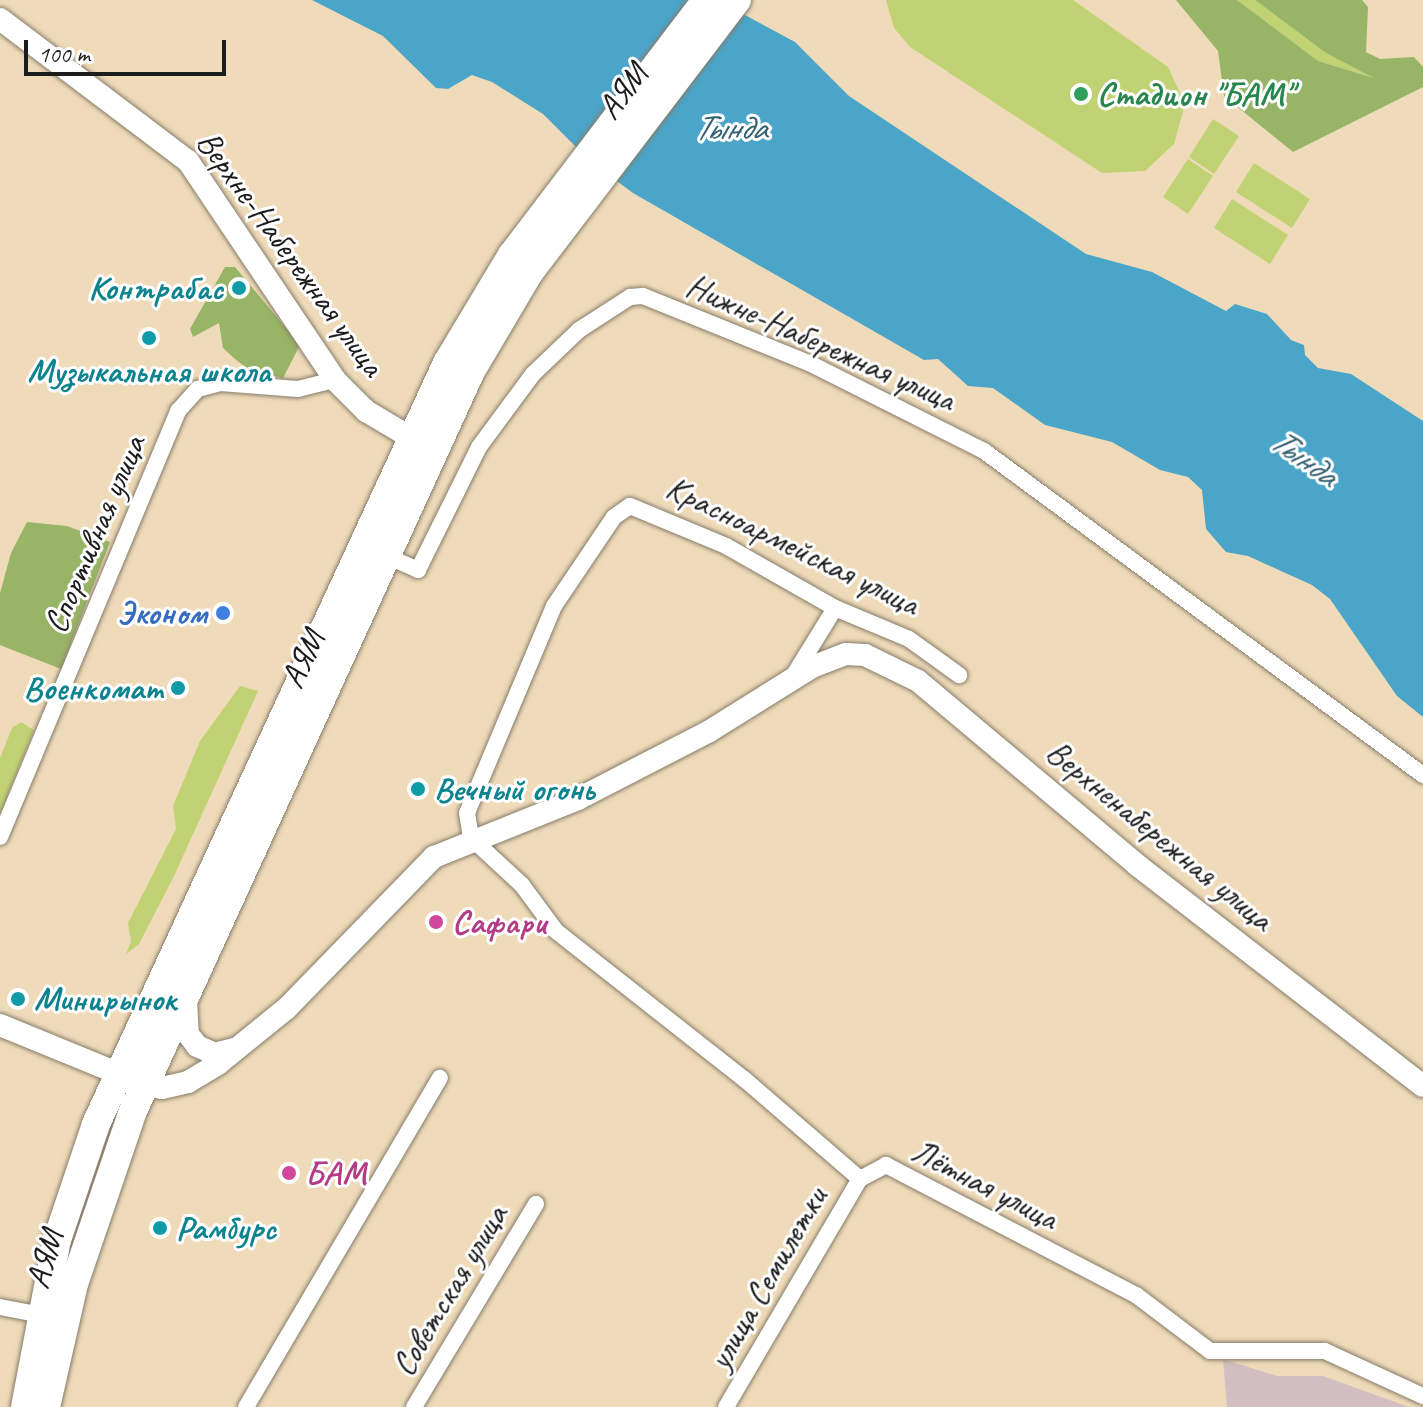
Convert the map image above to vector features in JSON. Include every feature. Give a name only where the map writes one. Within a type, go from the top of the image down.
[{"type":"highway","name":"АЯМ","points":[[46,1407],[55,1354],[99,1197],[141,1091],[493,326],[552,224],[706,0]]},
{"type":"highway","name":"АЯМ","points":[[25,1407],[42,1315],[73,1185],[114,1080],[473,312],[552,224],[737,0]]},
{"type":"street","name":"Верхне-Набережная улица","points":[[0,19],[188,161],[335,380],[366,411],[413,439]]},
{"type":"street","name":"Нижне-Набережная улица","points":[[389,557],[418,570],[479,447],[533,374],[579,330],[630,297],[643,296],[809,363],[984,451],[1423,775]]},
{"type":"street","name":"Спортивная улица","points":[[0,837],[178,411],[198,389],[220,383],[298,389],[335,380]]},
{"type":"street","name":"Красноармейская улица","points":[[471,838],[466,824],[471,794],[554,606],[622,510],[639,507],[726,546],[835,608],[909,639],[959,675]]},
{"type":"street","points":[[0,1039],[141,1091],[168,1088],[203,1075],[246,1043],[419,870],[471,838],[578,799],[708,732],[791,680],[835,608]]},
{"type":"street","name":"Верхненабережная улица","points":[[791,680],[846,654],[865,655],[918,681],[1137,865],[1423,1086]]},
{"type":"street","name":"Лётная улица","points":[[471,838],[522,885],[556,931],[744,1079],[860,1179],[886,1165],[1136,1295],[1210,1351],[1325,1351],[1423,1396]]},
{"type":"street","points":[[186,993],[187,1028],[197,1046],[215,1054],[246,1043]]},
{"type":"street","points":[[0,1025],[114,1080]]},
{"type":"street","points":[[246,1407],[440,1078]]},
{"type":"street","name":"улица Семилетки","points":[[726,1407],[860,1179]]},
{"type":"street","name":"Советская улица","points":[[414,1407],[536,1204]]},
{"type":"street","points":[[0,1307],[42,1315]]},
{"type":"shaded area","points":[[1223,1359],[1277,1376],[1323,1376],[1409,1407],[1227,1407]]},
{"type":"green space","name":"Стадион \"БАМ\"","points":[[886,0],[1073,0],[1168,67],[1185,104],[1174,144],[1145,171],[1102,173],[910,47],[894,28]]},
{"type":"green space","points":[[1176,0],[1237,0],[1318,61],[1374,78],[1326,53],[1255,0],[1362,0],[1368,7],[1366,52],[1380,59],[1414,57],[1423,67],[1423,87],[1293,152],[1224,96],[1218,51]]},
{"type":"green space","points":[[1237,0],[1255,0],[1326,53],[1381,80],[1318,61]]},
{"type":"green space","points":[[1213,119],[1239,136],[1214,174],[1189,157]]},
{"type":"green space","points":[[1188,159],[1213,176],[1188,214],[1163,197]]},
{"type":"green space","points":[[1254,163],[1310,199],[1292,228],[1236,192]]},
{"type":"green space","points":[[1232,199],[1288,235],[1270,264],[1214,228]]},
{"type":"green space","points":[[225,267],[235,267],[300,345],[283,378],[251,371],[235,359],[223,348],[219,323],[193,337],[190,329]]},
{"type":"green space","points":[[27,522],[67,526],[110,542],[61,669],[0,645],[0,593],[11,553]]},
{"type":"green space","points":[[240,686],[258,691],[174,876],[139,944],[126,954],[131,942],[128,923],[176,829],[173,806],[200,741]]},
{"type":"green space","points":[[21,722],[34,730],[0,814],[0,758],[12,728]]},
{"type":"water","name":"Тында","points":[[312,0],[717,0],[795,42],[849,96],[1086,254],[1152,272],[1226,311],[1235,304],[1267,314],[1291,340],[1304,345],[1305,355],[1318,368],[1351,374],[1423,421],[1423,717],[1397,696],[1330,599],[1312,585],[1248,556],[1226,552],[1206,529],[1202,490],[1188,477],[1160,470],[1112,442],[1045,425],[993,388],[968,386],[938,359],[924,360],[633,193],[590,161],[543,114],[492,82],[472,75],[448,89],[436,88],[383,36]]},
{"type":"place","name":"Стадион \"БАМ\"","points":[[1081,94]]},
{"type":"place","name":"Контрабас","points":[[239,288]]},
{"type":"place","name":"Музыкальная школа","points":[[149,338]]},
{"type":"place","name":"Эконом","points":[[223,613]]},
{"type":"place","name":"Военкомат","points":[[178,688]]},
{"type":"place","name":"Вечный огонь","points":[[418,789]]},
{"type":"place","name":"Сафари","points":[[436,922]]},
{"type":"place","name":"Минирынок","points":[[18,999]]},
{"type":"place","name":"БАМ","points":[[289,1173]]},
{"type":"place","name":"Рамбурс","points":[[160,1228]]}]
